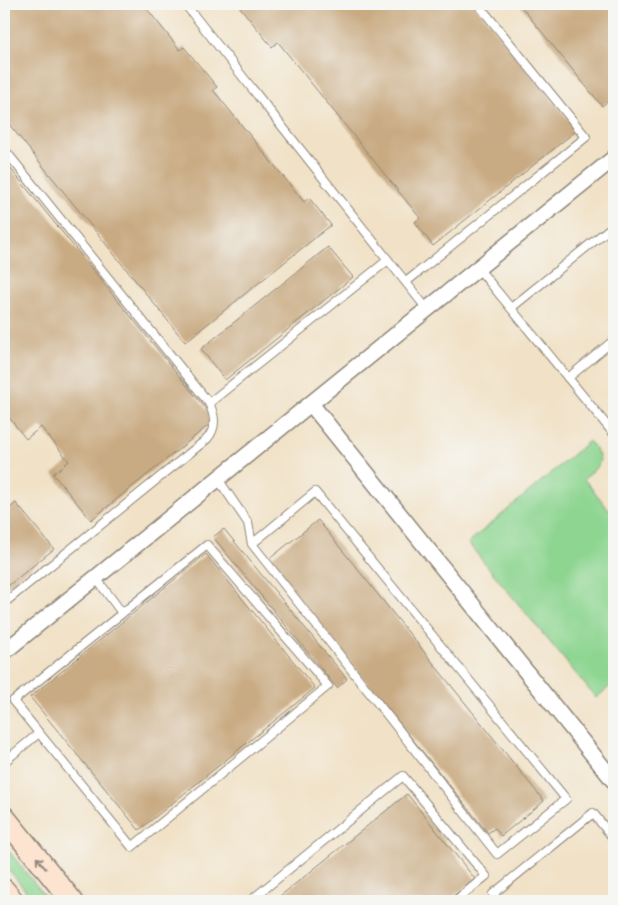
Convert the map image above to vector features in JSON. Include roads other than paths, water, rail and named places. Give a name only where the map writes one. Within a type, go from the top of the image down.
[{"type":"street","points":[[4,652],[614,158]]},
{"type":"street","points":[[311,404],[614,781]]},
{"type":"street","points":[[4,817],[72,901]]},
{"type":"street","points":[[4,890],[13,901]]},
{"type":"lane","points":[[185,4],[427,310]]},
{"type":"lane","points":[[406,282],[586,138],[478,4]]},
{"type":"lane","points":[[4,149],[209,403],[214,413],[215,422],[213,429],[206,439],[4,603]]},
{"type":"lane","points":[[511,308],[614,225]]},
{"type":"lane","points":[[209,403],[388,260]]},
{"type":"lane","points":[[478,268],[614,434]]},
{"type":"lane","points":[[568,378],[614,340]]},
{"type":"lane","points":[[218,479],[248,523],[252,544],[497,854],[566,799],[314,492],[252,544]]},
{"type":"lane","points":[[207,546],[328,686],[132,847],[39,733],[13,701],[207,546]]},
{"type":"lane","points":[[96,578],[122,613]]},
{"type":"lane","points":[[4,762],[39,733]]},
{"type":"lane","points":[[250,901],[403,776],[486,876],[455,901]]},
{"type":"lane","points":[[499,901],[493,894],[593,813],[614,839]]}]
